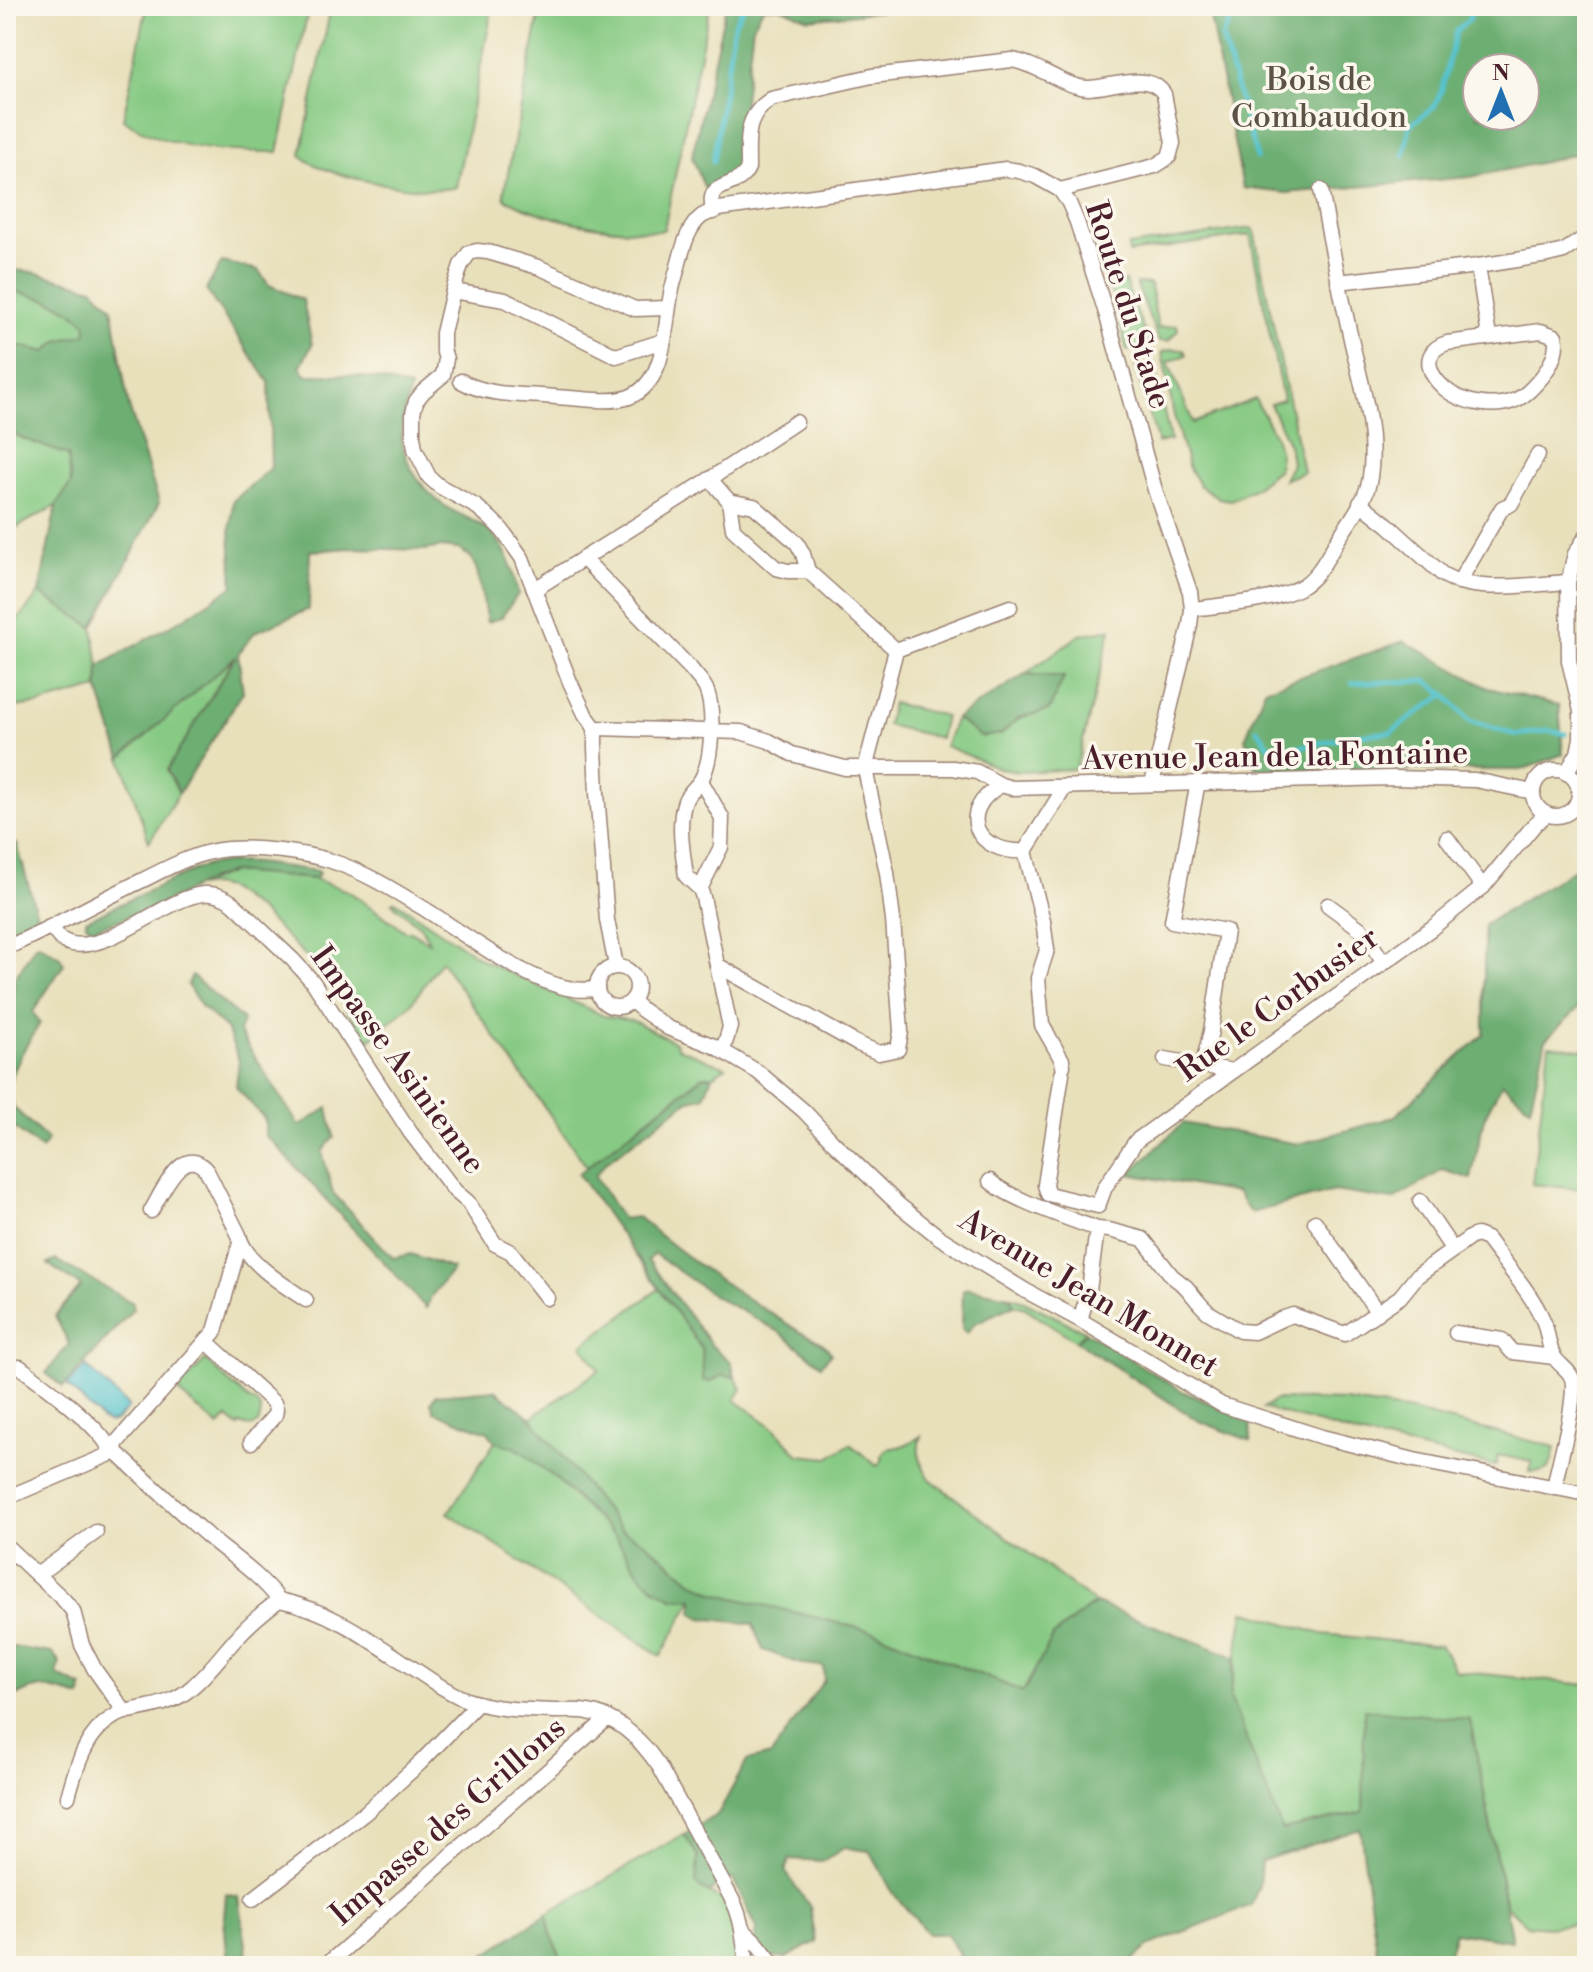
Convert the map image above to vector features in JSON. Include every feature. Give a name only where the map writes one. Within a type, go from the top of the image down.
[{"type":"street","points":[[461,381],[472,387],[496,392],[575,398],[626,398],[650,382],[660,359],[668,308],[684,244],[694,224],[713,212],[712,196],[715,191],[746,174],[753,115],[771,99],[872,76],[1012,60],[1027,63],[1083,88],[1141,81],[1160,88],[1164,94],[1173,143],[1169,157],[1155,166],[1060,190]]},
{"type":"street","name":"Route du Stade","points":[[713,212],[1006,169],[1035,176],[1060,190],[1077,222],[1106,313],[1155,490],[1190,592],[1192,609]]},
{"type":"street","points":[[1152,784],[1192,609],[1261,599],[1303,586],[1322,566],[1360,503],[1370,480],[1373,449],[1367,411],[1321,190]]},
{"type":"street","points":[[1338,282],[1478,266],[1564,251],[1587,236]]},
{"type":"street","points":[[616,966],[607,920],[595,728],[570,682],[522,558],[502,530],[477,507],[429,477],[418,456],[413,436],[413,413],[416,401],[423,392],[443,375],[446,359],[443,333],[453,291],[469,253],[477,251],[506,256],[635,309],[668,308]]},
{"type":"street","points":[[1478,266],[1489,337]]},
{"type":"street","points":[[453,291],[505,300],[616,356],[663,341]]},
{"type":"street","points":[[1541,331],[1555,336],[1554,356],[1543,375],[1528,392],[1513,401],[1494,405],[1476,403],[1453,394],[1430,370],[1428,362],[1437,347],[1489,337],[1541,331]]},
{"type":"street","points":[[535,589],[796,422]]},
{"type":"street","points":[[1459,582],[1502,508],[1511,504],[1538,455]]},
{"type":"street","points":[[710,479],[729,501],[733,529],[776,568],[808,571]]},
{"type":"street","points":[[729,501],[754,506],[797,543],[808,571],[896,650]]},
{"type":"street","points":[[1360,503],[1452,580],[1487,586],[1568,582]]},
{"type":"street","points":[[1566,773],[1578,753],[1581,738],[1581,711],[1569,661],[1568,582],[1575,554],[1587,535]]},
{"type":"street","points":[[583,558],[705,686],[710,705],[708,764],[701,781],[685,799],[681,830],[686,876],[700,889],[707,913],[730,1027],[723,1050]]},
{"type":"street","points":[[896,650],[1010,607]]},
{"type":"street","points":[[717,965],[856,1043],[879,1053],[898,1049],[901,1032],[893,920],[887,873],[865,769],[896,650]]},
{"type":"street","name":"Avenue Jean de la Fontaine","points":[[595,728],[741,732],[769,741],[792,754],[845,768],[953,768],[977,772],[1012,788],[1392,778],[1475,780],[1533,792]]},
{"type":"street","points":[[1556,770],[1566,773],[1576,782],[1582,804],[1561,816],[1547,814],[1538,807],[1533,792],[1536,783],[1543,775],[1556,770]]},
{"type":"street","points":[[700,889],[721,847],[722,818],[701,781]]},
{"type":"street","points":[[1198,782],[1172,921],[1226,931],[1203,1064]]},
{"type":"street","points":[[1001,785],[989,792],[981,802],[976,812],[976,825],[989,845],[1008,851],[1025,851]]},
{"type":"street","name":"Avenue Jean de la Fontaine","points":[[1025,851],[1065,787]]},
{"type":"street","name":"Rue le Corbusier","points":[[1025,851],[1047,950],[1038,978],[1042,1025],[1062,1060],[1063,1070],[1045,1185],[1048,1194],[1098,1206],[1105,1187],[1136,1141],[1432,928],[1483,887],[1535,824],[1547,814]]},
{"type":"street","points":[[1447,838],[1483,887]]},
{"type":"street","points":[[6,948],[192,856],[247,849],[331,861],[424,908],[490,952],[537,977],[575,990],[597,988]]},
{"type":"street","name":"Impasse Asinienne","points":[[52,927],[64,942],[86,944],[121,933],[195,895],[215,894],[233,903],[313,982],[410,1132],[455,1191],[468,1202],[495,1244],[511,1252],[547,1298]]},
{"type":"street","points":[[1328,905],[1362,930],[1384,963]]},
{"type":"street","points":[[616,966],[627,969],[635,978],[637,990],[632,1001],[622,1006],[610,1006],[601,999],[597,988],[599,978],[606,970],[616,966]]},
{"type":"street","name":"Avenue Jean Monnet","points":[[632,1001],[668,1028],[723,1050],[758,1072],[900,1206],[939,1237],[1222,1405],[1322,1437],[1414,1460],[1587,1494]]},
{"type":"street","points":[[1165,1059],[1233,1071]]},
{"type":"street","points":[[6,1498],[113,1453],[117,1442],[207,1342],[218,1323],[240,1243],[239,1235],[207,1171],[201,1164],[186,1161],[178,1168],[151,1211]]},
{"type":"street","points":[[990,1181],[996,1187],[1097,1229],[1143,1239],[1172,1276],[1208,1312],[1240,1331],[1254,1332],[1293,1315],[1345,1334],[1400,1297],[1417,1276],[1471,1237],[1477,1235],[1487,1239],[1536,1307],[1554,1357],[1572,1377],[1570,1410],[1554,1488]]},
{"type":"street","points":[[1420,1201],[1453,1250]]},
{"type":"street","points":[[1315,1222],[1378,1313]]},
{"type":"street","points":[[1080,1320],[1089,1290],[1097,1229]]},
{"type":"street","points":[[240,1243],[269,1275],[306,1300]]},
{"type":"street","points":[[1456,1333],[1502,1340],[1512,1352],[1554,1357]]},
{"type":"street","points":[[207,1342],[274,1403],[275,1415],[251,1442]]},
{"type":"street","points":[[20,1367],[97,1432],[113,1453],[268,1585],[279,1600],[299,1604],[357,1631],[464,1699],[507,1710],[588,1712],[608,1718],[636,1737],[659,1766],[734,1903],[742,1929],[747,1966]]},
{"type":"street","points":[[1570,1410],[1587,1413]]},
{"type":"street","points":[[37,1575],[96,1532]]},
{"type":"street","points":[[6,1546],[73,1611],[82,1645],[95,1670],[125,1712]]},
{"type":"street","points":[[68,1797],[79,1760],[96,1731],[125,1712],[162,1704],[182,1695],[193,1687],[242,1632],[279,1600]]},
{"type":"street","points":[[253,1899],[365,1813],[420,1763],[478,1703]]},
{"type":"street","name":"Impasse des Grillons","points":[[325,1966],[608,1718]]},
{"type":"street","points":[[742,1929],[775,1966]]},
{"type":"green space","points":[[147,6],[309,6],[278,152],[218,150],[178,143],[158,137],[123,119]]},
{"type":"green space","points":[[331,6],[493,6],[456,187],[423,189],[375,183],[329,171],[301,155]]},
{"type":"green space","points":[[541,6],[710,6],[664,229],[640,231],[581,224],[542,214],[505,199]]},
{"type":"green space","points":[[726,6],[928,6],[809,19],[779,7],[763,8],[753,26],[736,174],[705,189],[692,157]]},
{"type":"green space","name":"Bois de Combaudon","points":[[1208,6],[1587,6],[1587,150],[1470,177],[1286,193],[1243,188]]},
{"type":"green space","points":[[1254,230],[1303,472],[1284,480],[1292,463],[1289,445],[1270,404],[1283,400],[1250,235],[1129,253],[1128,246]]},
{"type":"green space","points":[[222,262],[258,270],[269,285],[303,300],[312,345],[300,367],[306,375],[349,375],[410,388],[401,437],[413,472],[438,501],[479,524],[495,537],[508,557],[518,594],[501,618],[487,622],[477,570],[471,557],[458,549],[351,548],[310,551],[309,609],[255,632],[238,654],[243,692],[179,793],[167,770],[235,657],[121,758],[98,688],[99,666],[233,586],[230,531],[233,501],[271,468],[269,382],[206,290]]},
{"type":"green space","points":[[6,269],[33,272],[93,288],[112,307],[128,403],[159,503],[93,627],[39,593],[56,506],[71,483],[68,455],[6,429],[6,343],[46,352],[58,341],[86,334],[87,324],[58,304],[6,289]]},
{"type":"green space","points":[[1125,281],[1149,344],[1127,350],[1109,284]]},
{"type":"green space","points":[[1136,283],[1150,284],[1158,328],[1177,325],[1178,330],[1168,341],[1159,341]]},
{"type":"green space","points":[[6,289],[49,300],[67,309],[87,324],[86,334],[58,341],[46,352],[6,343]]},
{"type":"green space","points":[[1184,350],[1186,355],[1168,362],[1193,423],[1255,399],[1275,436],[1280,454],[1278,469],[1254,489],[1231,500],[1219,498],[1199,485],[1188,466],[1174,416],[1162,352]]},
{"type":"green space","points":[[1154,363],[1170,440],[1158,443],[1135,365]]},
{"type":"green space","points":[[6,429],[68,455],[71,483],[56,506],[6,533]]},
{"type":"green space","points":[[39,593],[93,627],[99,666],[98,688],[40,704],[6,708],[6,627],[22,615]]},
{"type":"green space","points":[[1111,629],[1076,769],[1019,772],[1001,769],[945,746],[956,718],[981,737],[1001,734],[1019,718],[1049,710],[1064,677],[1025,674],[1080,635]]},
{"type":"green space","points":[[1404,641],[1488,688],[1559,705],[1563,754],[1521,770],[1256,769],[1245,739],[1265,689]]},
{"type":"green space","points":[[237,654],[167,770],[179,793],[149,842],[121,758]]},
{"type":"green space","points":[[1025,674],[1064,677],[1049,710],[1019,718],[1001,734],[981,737],[956,718]]},
{"type":"green space","points":[[892,703],[945,716],[940,738],[887,725]]},
{"type":"green space","points":[[17,844],[38,919],[6,935],[6,849]]},
{"type":"green space","points":[[230,862],[317,871],[319,874],[314,879],[231,872],[156,907],[93,929],[86,924],[86,920],[196,869]]},
{"type":"green space","points":[[1579,866],[1587,867],[1587,1000],[1546,1039],[1530,1107],[1502,1083],[1484,1118],[1471,1179],[1443,1170],[1393,1200],[1334,1191],[1250,1213],[1237,1193],[1129,1174],[1183,1123],[1299,1144],[1394,1117],[1484,1034],[1484,925]]},
{"type":"green space","points":[[231,872],[314,879],[348,891],[405,931],[429,942],[421,927],[392,903],[395,901],[484,961],[604,1016],[634,1021],[676,1043],[678,1048],[726,1067],[712,1076],[703,1076],[587,1167],[441,961],[411,1004],[369,1040],[318,968],[259,910],[227,888],[212,885],[195,887]]},
{"type":"green space","points":[[39,944],[60,957],[64,964],[33,1012],[40,1023],[8,1085],[14,1108],[48,1140],[41,1149],[6,1121],[6,1017],[14,995],[14,980],[35,945]]},
{"type":"green space","points":[[192,976],[243,1020],[239,1032],[299,1126],[328,1108],[334,1137],[322,1152],[333,1193],[393,1258],[411,1254],[453,1269],[432,1295],[426,1308],[265,1136],[265,1119],[236,1087],[239,1061],[227,1030],[202,1007],[187,985]]},
{"type":"green space","points":[[1549,1045],[1587,1050],[1587,1190],[1532,1184]]},
{"type":"green space","points":[[704,1076],[712,1076],[704,1097],[689,1100],[605,1163],[595,1176],[622,1219],[638,1217],[715,1276],[825,1345],[831,1354],[821,1365],[778,1331],[716,1297],[654,1254],[648,1260],[712,1346],[731,1362],[735,1377],[723,1375],[710,1382],[703,1380],[702,1349],[578,1174]]},
{"type":"green space","points":[[56,1260],[133,1303],[133,1309],[63,1387],[46,1373],[69,1344],[55,1316],[81,1286],[48,1264]]},
{"type":"green space","points":[[968,1288],[1009,1296],[1014,1305],[975,1323],[967,1333],[962,1329],[963,1290]]},
{"type":"green space","points":[[659,1289],[702,1349],[710,1382],[723,1375],[735,1377],[742,1389],[735,1400],[774,1428],[799,1455],[829,1458],[850,1444],[877,1466],[887,1449],[905,1445],[921,1436],[920,1458],[930,1479],[1095,1603],[1054,1635],[1024,1692],[875,1632],[714,1593],[690,1580],[647,1544],[622,1530],[531,1418],[599,1370],[582,1345]]},
{"type":"green space","points":[[1009,1296],[1086,1332],[1076,1341],[1025,1308],[1014,1305]]},
{"type":"green space","points":[[1086,1332],[1184,1392],[1250,1421],[1251,1441],[1199,1421],[1076,1341]]},
{"type":"green space","points":[[205,1360],[259,1406],[261,1416],[258,1424],[249,1427],[240,1424],[238,1427],[227,1418],[219,1427],[177,1391]]},
{"type":"green space","points":[[495,1390],[531,1418],[622,1530],[647,1544],[690,1580],[714,1593],[875,1632],[1023,1692],[1054,1635],[1095,1603],[1235,1657],[1230,1697],[1282,1830],[1363,1812],[1364,1709],[1470,1720],[1512,1941],[1455,1932],[1445,1966],[1379,1966],[1360,1829],[1261,1861],[1259,1886],[1251,1905],[1150,1945],[1126,1966],[955,1966],[959,1954],[947,1934],[928,1934],[893,1893],[870,1851],[844,1848],[823,1861],[790,1859],[785,1871],[810,1907],[816,1942],[785,1959],[760,1956],[754,1947],[757,1928],[733,1879],[719,1883],[710,1893],[700,1888],[696,1883],[698,1856],[684,1834],[718,1814],[747,1761],[771,1755],[824,1680],[823,1666],[801,1664],[763,1650],[753,1624],[701,1618],[693,1612],[693,1599],[673,1598],[657,1590],[641,1576],[615,1536],[555,1478],[514,1447],[495,1442],[488,1432],[434,1412],[431,1402],[436,1395]]},
{"type":"green space","points":[[1277,1399],[1345,1401],[1411,1411],[1555,1447],[1547,1470],[1530,1472],[1532,1462],[1498,1455],[1496,1466],[1363,1436],[1263,1408]]},
{"type":"green space","points":[[495,1442],[524,1453],[555,1478],[615,1536],[641,1576],[673,1598],[693,1599],[661,1656],[448,1513]]},
{"type":"green space","points":[[1244,1611],[1322,1634],[1441,1646],[1456,1671],[1587,1685],[1587,1922],[1548,1927],[1527,1925],[1506,1906],[1470,1720],[1364,1812],[1281,1830],[1230,1697]]},
{"type":"green space","points":[[6,1646],[52,1653],[60,1662],[57,1675],[82,1687],[81,1697],[50,1689],[32,1689],[15,1697],[6,1706]]},
{"type":"green space","points":[[684,1834],[698,1856],[700,1888],[727,1899],[742,1966],[564,1966],[550,1931],[547,1914]]},
{"type":"green space","points":[[226,1894],[239,1897],[249,1966],[228,1966],[224,1917]]},
{"type":"green space","points":[[547,1914],[550,1931],[564,1966],[467,1966]]},
{"type":"water","points":[[86,1366],[129,1407],[114,1422],[102,1420],[67,1385]]},
{"type":"waterway","points":[[713,162],[734,25],[744,6]]},
{"type":"waterway","points":[[1235,6],[1222,37],[1257,158]]},
{"type":"waterway","points":[[1404,155],[1410,125],[1434,107],[1441,92],[1456,31],[1469,20],[1473,6]]},
{"type":"waterway","points":[[1352,683],[1427,681],[1445,694]]},
{"type":"waterway","points":[[1257,729],[1274,752],[1358,735],[1391,732],[1445,694],[1469,721],[1516,735],[1549,731],[1565,734]]}]
